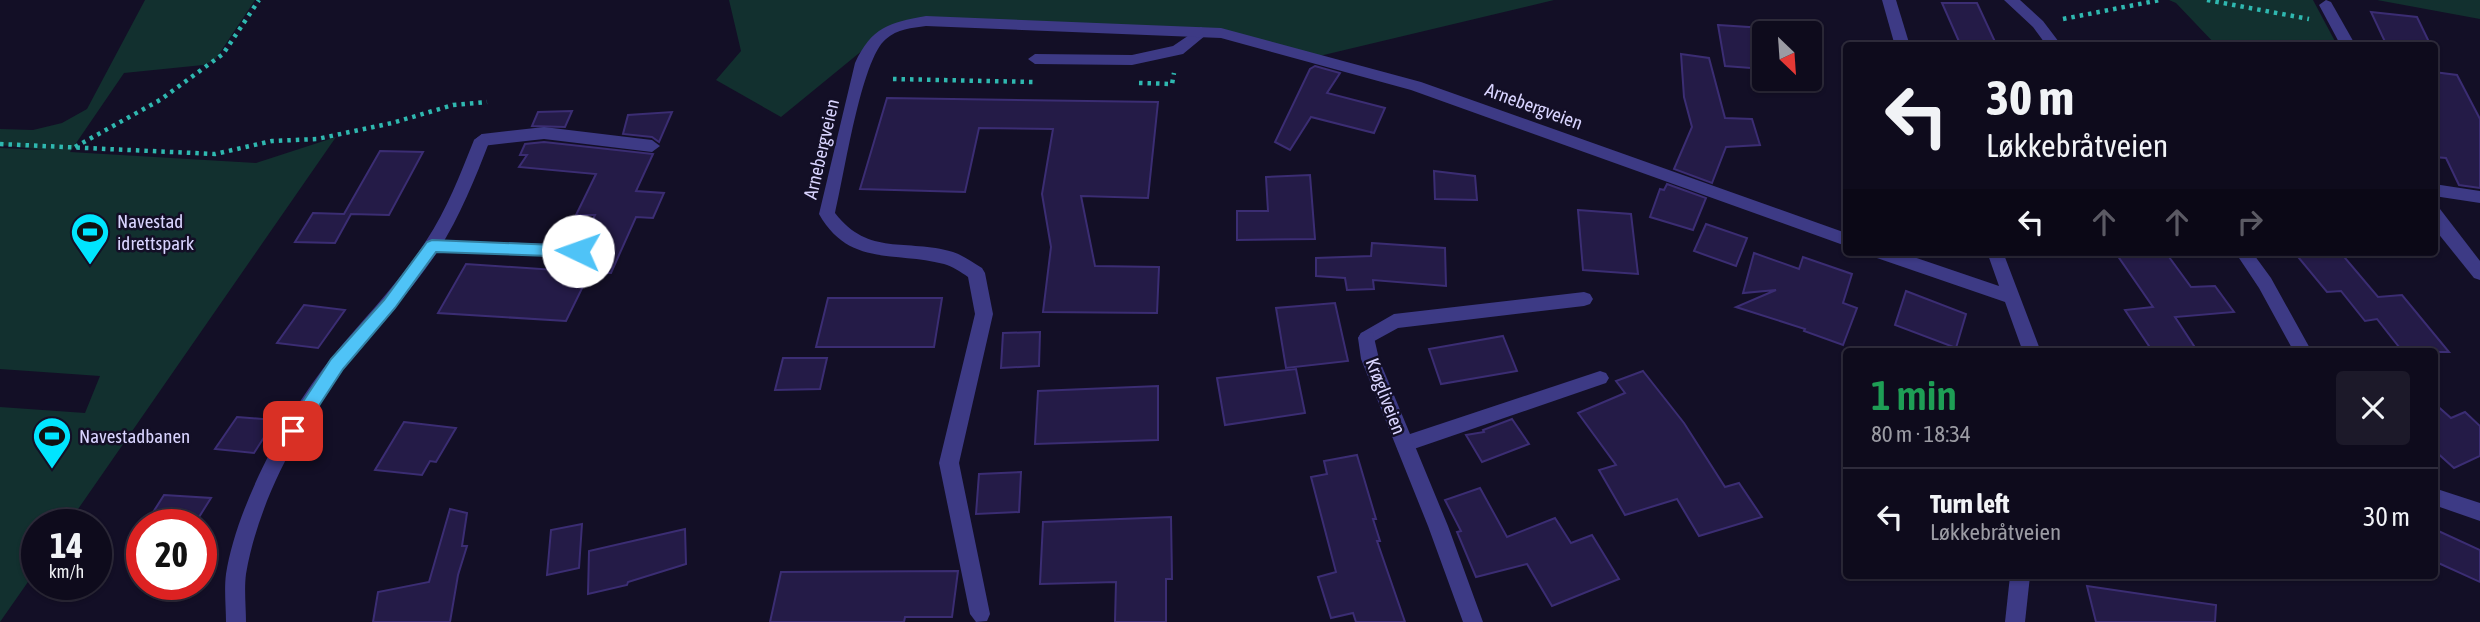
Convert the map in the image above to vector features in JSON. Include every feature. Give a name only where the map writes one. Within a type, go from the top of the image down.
[{"type":"street","points":[[1889,0],[1902,42]]},
{"type":"street","points":[[2011,0],[2038,24],[2051,42]]},
{"type":"street","points":[[2326,5],[2346,42]]},
{"type":"street","name":"Arnebergveien","points":[[980,614],[949,463],[984,314],[976,273],[950,258],[862,246],[842,233],[827,214],[862,63],[869,45],[891,27],[926,21],[1221,33],[1416,86],[1843,239]]},
{"type":"street","points":[[1035,59],[1132,60],[1178,50],[1201,32]]},
{"type":"street","points":[[236,622],[236,575],[257,498],[293,431],[337,364],[390,304],[432,246],[460,197],[482,140],[544,133],[652,146]]},
{"type":"street","points":[[2438,191],[2480,197]]},
{"type":"street","points":[[2438,220],[2480,273]]},
{"type":"street","points":[[432,246],[578,251]]},
{"type":"street","points":[[1891,256],[2010,298]]},
{"type":"street","points":[[1996,256],[2030,348]]},
{"type":"street","points":[[2246,256],[2265,283],[2301,348]]},
{"type":"street","name":"Krøgliveien","points":[[1473,622],[1370,359],[1367,338],[1394,321],[1584,299]]},
{"type":"street","points":[[1405,444],[1600,379]]},
{"type":"street","points":[[2438,497],[2480,512]]},
{"type":"street","points":[[2015,622],[2020,579]]},
{"type":"path","points":[[74,148],[160,100],[223,54],[260,0]]},
{"type":"path","points":[[2038,24],[2160,0]]},
{"type":"path","points":[[2207,0],[2335,24]]},
{"type":"path","points":[[0,144],[215,154],[272,141],[317,139],[392,123],[453,105],[487,102]]},
{"type":"green space","points":[[145,0],[255,0],[215,60],[203,65],[124,73],[70,152],[256,163],[336,137],[78,509],[21,509],[21,592],[0,622],[0,407],[85,413],[100,376],[0,369],[0,148],[45,150],[0,145],[0,129],[33,130],[62,123],[87,109]]},
{"type":"green space","points":[[729,0],[1554,0],[1311,58],[1221,33],[926,21],[891,27],[781,117],[716,80],[741,51]]},
{"type":"green space","points":[[2169,0],[2313,0],[2335,42],[2213,42],[2176,3]]},
{"type":"green space","points":[[2377,0],[2480,0],[2480,19]]},
{"type":"building","points":[[1942,3],[1977,3],[1995,42],[1959,42]]},
{"type":"building","points":[[2371,12],[2417,17],[2429,42],[2385,42]]},
{"type":"building","points":[[1718,25],[1752,27],[1752,68],[1725,66]]},
{"type":"building","points":[[1681,54],[1709,58],[1725,118],[1752,119],[1760,145],[1726,147],[1712,183],[1674,169],[1692,127],[1684,97]]},
{"type":"building","points":[[1315,66],[1340,73],[1327,93],[1385,108],[1374,133],[1311,117],[1290,150],[1275,142],[1310,69]]},
{"type":"building","points":[[2438,73],[2457,75],[2480,119],[2480,188],[2459,185],[2446,158],[2438,157]]},
{"type":"building","points":[[887,98],[1158,102],[1148,198],[1081,196],[1095,266],[1159,267],[1157,313],[1043,312],[1051,247],[1042,194],[1053,129],[979,128],[965,192],[860,189]]},
{"type":"building","points":[[572,111],[565,127],[532,126],[538,112]]},
{"type":"building","points":[[672,112],[659,142],[652,137],[623,134],[628,115]]},
{"type":"building","points":[[544,142],[653,154],[636,191],[664,193],[653,218],[636,217],[611,273],[590,272],[566,321],[438,313],[466,264],[570,271],[575,260],[586,257],[588,250],[582,243],[595,215],[576,215],[596,174],[519,167],[527,155],[520,155],[525,144]]},
{"type":"building","points":[[380,151],[423,152],[389,215],[351,214],[335,243],[295,242],[313,213],[344,214]]},
{"type":"building","points":[[1434,171],[1475,176],[1477,200],[1435,199]]},
{"type":"building","points":[[1310,175],[1315,239],[1237,240],[1237,211],[1268,211],[1266,177]]},
{"type":"building","points":[[1667,184],[1706,198],[1693,230],[1650,217],[1660,189],[1664,190]]},
{"type":"building","points":[[1578,210],[1631,214],[1638,274],[1583,270]]},
{"type":"building","points":[[1706,224],[1747,238],[1736,266],[1694,251]]},
{"type":"building","points":[[1372,243],[1445,248],[1446,286],[1373,280],[1374,289],[1347,290],[1345,278],[1316,276],[1316,258],[1371,256]]},
{"type":"building","points":[[1754,253],[1799,269],[1803,257],[1852,274],[1843,303],[1857,308],[1843,345],[1804,331],[1805,329],[1736,307],[1776,290],[1743,293]]},
{"type":"building","points":[[2118,256],[2169,257],[2191,287],[2215,286],[2234,312],[2175,317],[2195,348],[2150,348],[2125,310],[2153,307]]},
{"type":"building","points":[[2297,256],[2343,256],[2378,297],[2402,295],[2449,352],[2438,352],[2438,348],[2400,348],[2377,319],[2365,321],[2341,291],[2327,292]]},
{"type":"building","points":[[1906,291],[1966,314],[1956,348],[1895,325]]},
{"type":"building","points":[[828,298],[942,298],[934,347],[816,347]]},
{"type":"building","points":[[1335,303],[1348,361],[1286,368],[1276,308]]},
{"type":"building","points":[[304,305],[345,310],[318,348],[277,343]]},
{"type":"building","points":[[1040,332],[1039,366],[1001,368],[1003,333]]},
{"type":"building","points":[[1503,336],[1517,371],[1441,384],[1429,349]]},
{"type":"building","points":[[783,358],[827,358],[820,389],[775,390]]},
{"type":"building","points":[[1296,369],[1305,413],[1225,425],[1217,378]]},
{"type":"building","points":[[1643,371],[1684,423],[1725,487],[1739,483],[1762,517],[1699,536],[1677,499],[1625,515],[1599,470],[1616,465],[1578,413],[1625,393],[1616,381]]},
{"type":"building","points":[[1158,386],[1158,440],[1035,444],[1038,391]]},
{"type":"building","points":[[2438,407],[2451,418],[2465,412],[2480,426],[2480,456],[2454,468],[2438,454]]},
{"type":"building","points":[[237,417],[275,420],[254,453],[215,449]]},
{"type":"building","points":[[1512,419],[1529,444],[1482,462],[1466,435],[1484,432],[1483,430]]},
{"type":"building","points":[[404,422],[456,428],[436,462],[430,461],[422,475],[375,470]]},
{"type":"building","points":[[1357,455],[1376,519],[1373,519],[1380,541],[1377,541],[1405,622],[1356,622],[1353,613],[1331,618],[1318,577],[1336,572],[1311,477],[1327,474],[1324,461]]},
{"type":"building","points":[[1021,472],[1019,512],[976,514],[979,474]]},
{"type":"building","points":[[1480,488],[1507,537],[1555,518],[1571,543],[1592,535],[1619,579],[1552,606],[1527,564],[1476,577],[1457,532],[1461,531],[1445,500]]},
{"type":"building","points":[[164,495],[211,498],[204,509],[155,509]]},
{"type":"building","points":[[450,509],[467,513],[462,546],[467,546],[458,575],[450,622],[373,622],[378,592],[429,582]]},
{"type":"building","points":[[1171,517],[1172,579],[1166,579],[1166,622],[1115,622],[1116,582],[1040,584],[1043,522]]},
{"type":"building","points":[[582,524],[579,568],[547,575],[551,530]]},
{"type":"building","points":[[685,529],[686,564],[628,582],[627,585],[588,594],[589,551]]},
{"type":"building","points":[[2438,531],[2480,550],[2480,582],[2438,563]]},
{"type":"building","points":[[958,571],[952,617],[905,617],[904,622],[770,622],[781,572]]},
{"type":"building","points":[[2087,586],[2216,605],[2215,622],[2096,622]]},
{"type":"place","name":"Navestad idrettspark","points":[[90,266]]},
{"type":"place","name":"Navestadbanen","points":[[52,470]]},
{"type":"route","points":[[293,431],[337,364],[390,304],[432,246],[578,251]]}]
